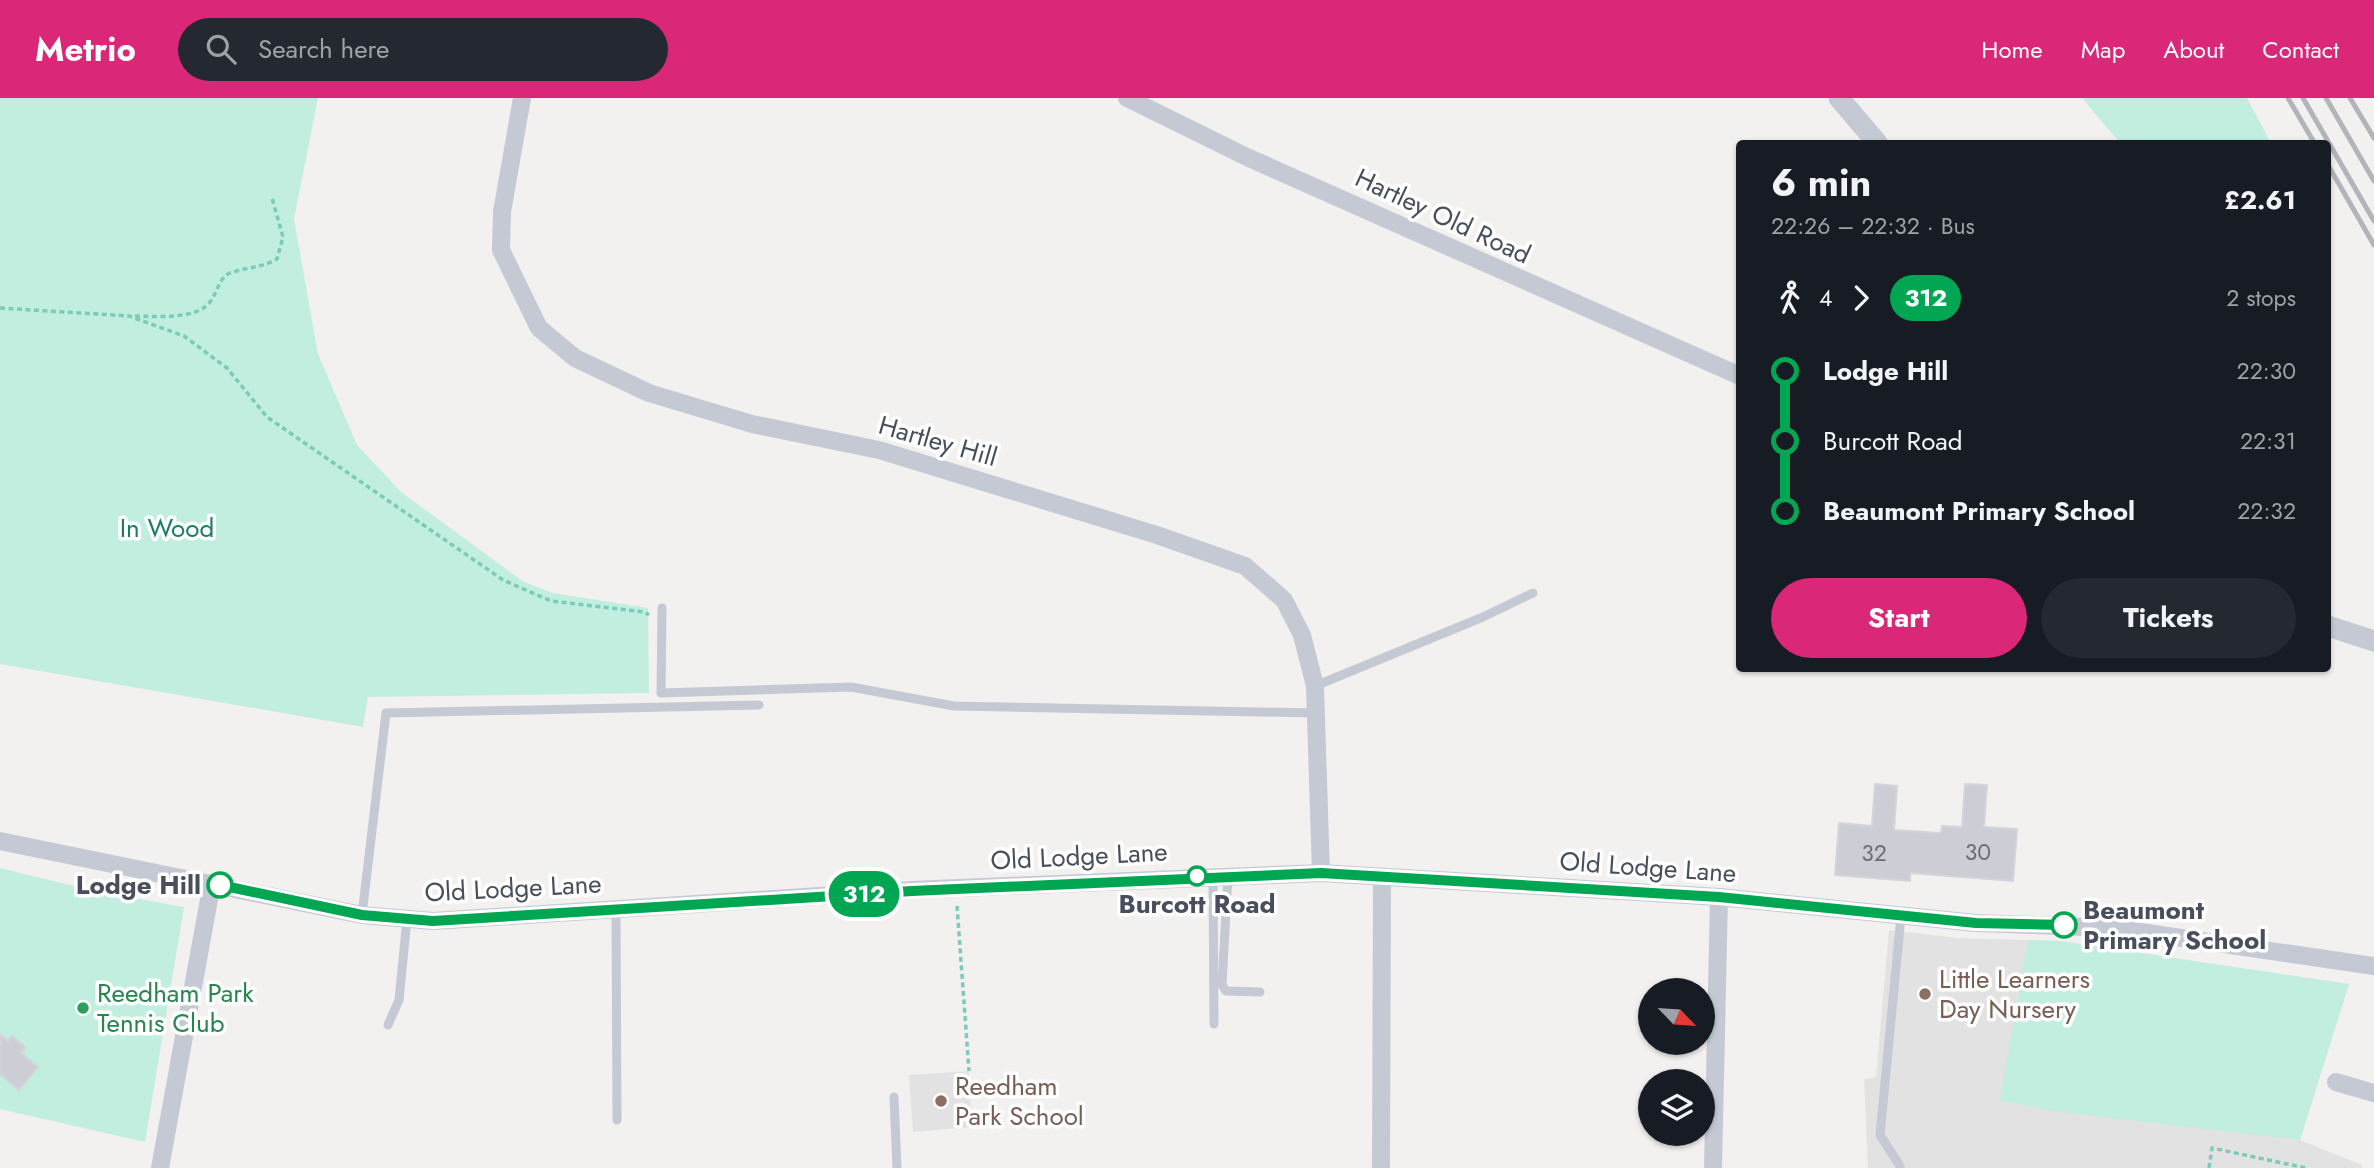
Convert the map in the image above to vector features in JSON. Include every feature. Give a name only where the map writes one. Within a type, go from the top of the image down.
[{"type":"street","name":"Hartley Hill","points":[[522,98],[502,212],[501,250],[539,328],[575,358],[649,393],[752,424],[879,450],[1245,566],[1284,600],[1302,635],[1315,686],[1321,873]]},
{"type":"street","name":"Hartley Old Road","points":[[1127,98],[1249,158],[1736,374]]},
{"type":"street","points":[[1839,98],[1875,140]]},
{"type":"street","points":[[2331,627],[2374,640]]},
{"type":"street","name":"Old Lodge Lane","points":[[0,841],[362,915],[433,921],[956,888],[1321,873],[1719,897],[1900,916],[2113,928],[2374,966]]},
{"type":"street","points":[[1381,1168],[1382,878]]},
{"type":"street","points":[[160,1168],[212,883]]},
{"type":"street","points":[[1713,1168],[1719,897]]},
{"type":"street","points":[[2336,1082],[2374,1093]]},
{"type":"lane","points":[[1315,686],[1483,617],[1533,593]]},
{"type":"lane","points":[[662,608],[661,693],[851,687],[954,706],[1316,713]]},
{"type":"lane","points":[[362,915],[386,713],[759,705]]},
{"type":"lane","points":[[1220,876],[1222,985],[1226,990],[1260,992]]},
{"type":"lane","points":[[1214,1024],[1220,876]]},
{"type":"lane","points":[[616,909],[617,1120]]},
{"type":"lane","points":[[1900,916],[1880,1135],[1900,1166]]},
{"type":"lane","points":[[388,1026],[400,1000],[407,919]]},
{"type":"lane","points":[[894,1097],[897,1168]]},
{"type":"path","points":[[0,308],[129,316],[173,316],[199,310],[208,305],[221,281],[229,273],[264,267],[277,259],[283,237],[272,198]]},
{"type":"path","points":[[129,316],[184,336],[227,368],[267,417],[503,580],[551,601],[644,612],[652,617]]},
{"type":"path","points":[[956,888],[969,1071]]},
{"type":"path","points":[[2209,1168],[2211,1148],[2306,1168]]},
{"type":"shaded area","name":"Beaumont Primary School","points":[[1889,930],[1958,938],[2060,941],[2349,984],[2300,1140],[2362,1165],[2362,1168],[1868,1168],[1864,1079],[1876,1077]]},
{"type":"shaded area","name":"Reedham Park School","points":[[969,1071],[972,1127],[913,1132],[909,1075]]},
{"type":"green space","name":"In Wood","points":[[0,98],[318,98],[294,219],[318,354],[357,445],[401,492],[524,582],[553,593],[648,608],[649,693],[368,697],[363,727],[0,664]]},
{"type":"green space","points":[[2082,98],[2247,98],[2269,140],[2117,140]]},
{"type":"green space","name":"Reedham Park Tennis Club","points":[[0,868],[90,890],[184,907],[145,1142],[0,1109]]},
{"type":"green space","name":"Beaumont Primary School","points":[[2028,940],[2060,941],[2349,984],[2300,1140],[2068,1113],[2000,1101]]},
{"type":"building","points":[[1875,784],[1897,786],[1894,830],[1941,833],[1942,826],[1962,827],[1965,784],[1987,785],[1984,827],[2017,829],[2013,881],[1910,873],[1910,881],[1835,875],[1839,823],[1872,826]]},
{"type":"building","points":[[0,1034],[8,1041],[12,1036],[26,1048],[21,1053],[38,1067],[19,1090],[0,1074]]},
{"type":"railway","points":[[2288,98],[2313,140]]},
{"type":"railway","points":[[2303,98],[2327,140]]},
{"type":"railway","points":[[2326,98],[2374,181]]},
{"type":"railway","points":[[2350,98],[2374,138]]},
{"type":"railway","points":[[2331,147],[2374,221]]},
{"type":"railway","points":[[2331,170],[2374,245]]},
{"type":"bus line","name":"312","points":[[220,885],[362,915],[433,921],[912,891],[1321,873],[1719,897],[1976,923],[2064,925]]},
{"type":"place","name":"Burcott Road","points":[[1197,876]]},
{"type":"place","name":"Lodge Hill","points":[[220,885]]},
{"type":"place","name":"Beaumont Primary School","points":[[2064,925]]},
{"type":"place","name":"Little Learners Day Nursery","points":[[1925,994]]},
{"type":"place","name":"Reedham Park Tennis Club","points":[[83,1008]]},
{"type":"place","name":"Reedham Park School","points":[[941,1101]]}]
